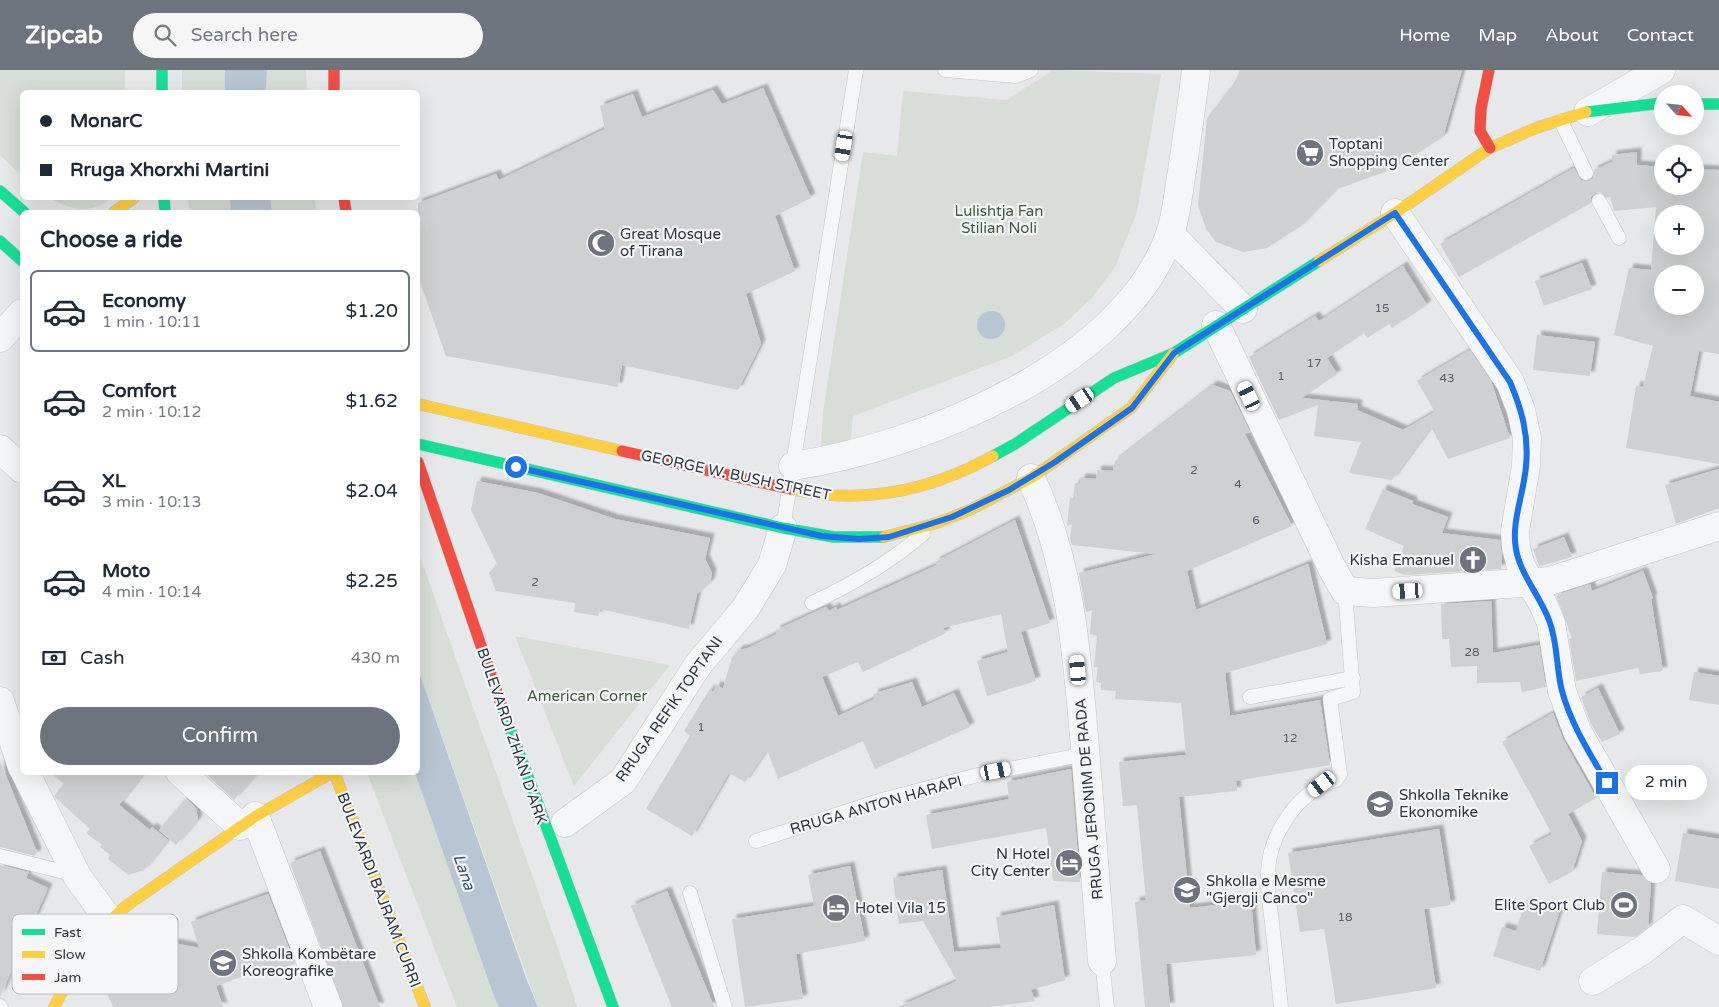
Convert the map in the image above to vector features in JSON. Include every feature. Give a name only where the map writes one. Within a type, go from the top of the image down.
[{"type":"main road","points":[[162,70],[162,90]]},
{"type":"main road","points":[[334,70],[334,90]]},
{"type":"main road","points":[[1489,70],[1481,109],[1480,130],[1490,148]]},
{"type":"main road","name":"GEORGE W. BUSH STREET","points":[[420,404],[792,478],[851,497],[884,494],[932,483],[973,467],[1015,444],[1114,378],[1174,353],[1395,213],[1490,148],[1536,128],[1588,112],[1654,104]]},
{"type":"main road","points":[[1704,104],[1719,104]]},
{"type":"main road","points":[[0,190],[22,210]]},
{"type":"main road","points":[[117,210],[131,200]]},
{"type":"main road","points":[[0,241],[20,259]]},
{"type":"main road","name":"GEORGE W. BUSH STREET","points":[[420,444],[660,498],[783,528],[834,537],[859,539],[889,537],[937,522],[987,502],[1031,478],[1132,408],[1174,353]]},
{"type":"main road","name":"BULEVARDI ZHAN D'ARK","points":[[420,468],[508,726],[613,1007]]},
{"type":"main road","points":[[116,914],[248,821],[291,794],[328,775]]},
{"type":"main road","name":"BULEVARDI BAJRAM CURRI","points":[[335,775],[425,1007]]},
{"type":"main road","points":[[54,1007],[61,994]]},
{"type":"street","points":[[792,478],[823,461],[915,435],[992,403],[1036,378],[1084,346],[1115,320],[1148,277],[1170,234],[1176,210],[1196,70]]},
{"type":"street","points":[[1588,112],[1662,70]]},
{"type":"street","points":[[1395,213],[1510,382],[1521,410],[1527,438],[1526,466],[1515,531],[1516,548],[1521,566],[1550,623],[1562,691],[1577,731],[1656,869]]},
{"type":"street","points":[[1170,234],[1243,309]]},
{"type":"street","points":[[0,338],[20,315]]},
{"type":"street","points":[[1216,325],[1332,568],[1345,591],[1382,593],[1531,583],[1568,576],[1719,526]]},
{"type":"street","points":[[0,449],[20,467]]},
{"type":"street","name":"RRUGA JERONIM DE RADA","points":[[1031,478],[1044,508],[1063,569],[1075,639],[1102,960]]},
{"type":"street","name":"RRUGA REFIK TOPTANI","points":[[565,823],[623,781],[703,658],[745,609],[772,565],[783,528]]},
{"type":"street","points":[[0,701],[0,707],[20,762]]},
{"type":"street","points":[[26,775],[77,876],[105,914]]},
{"type":"street","points":[[184,775],[248,821],[328,1007]]},
{"type":"street","points":[[1593,980],[1643,950],[1684,919],[1719,941]]},
{"type":"lane","points":[[783,528],[856,70]]},
{"type":"lane","points":[[945,70],[1016,76],[1031,70]]},
{"type":"lane","points":[[1561,121],[1586,173]]},
{"type":"lane","points":[[1600,201],[1619,238]]},
{"type":"lane","points":[[812,603],[853,584],[896,558],[937,522]]},
{"type":"lane","points":[[1281,1007],[1268,871],[1274,845],[1282,826],[1293,810],[1322,784],[1336,780],[1340,774],[1330,699],[1353,692],[1345,591]]},
{"type":"lane","points":[[1250,697],[1353,678]]},
{"type":"lane","name":"RRUGA ANTON HARAPI","points":[[756,841],[882,800],[978,775],[1085,754]]},
{"type":"lane","points":[[0,856],[77,876]]},
{"type":"lane","points":[[690,893],[725,1007]]},
{"type":"lane","name":"RRUGA JERONIM DE RADA","points":[[1102,960],[1107,1007]]},
{"type":"green space","points":[[0,70],[125,70],[125,90],[20,90],[20,174],[0,155]]},
{"type":"green space","points":[[182,70],[225,70],[225,90],[182,90]]},
{"type":"green space","points":[[267,70],[306,70],[307,90],[266,90]]},
{"type":"green space","name":"Lulishtja Fan Stilian Noli","points":[[1053,70],[1161,74],[1137,212],[1115,267],[1092,298],[1064,324],[1012,356],[853,416],[850,445],[821,448],[823,412],[863,152],[897,156],[903,91],[1007,100]]},
{"type":"green space","points":[[54,200],[108,200],[89,209],[73,208]]},
{"type":"green space","points":[[188,200],[230,200],[231,210],[189,210]]},
{"type":"green space","points":[[270,200],[314,200],[317,210],[272,210]]},
{"type":"green space","points":[[420,557],[577,1007],[538,1007],[420,675]]},
{"type":"green space","name":"American Corner","points":[[515,636],[670,665],[574,786]]},
{"type":"green space","points":[[368,775],[416,775],[499,1007],[457,1007]]},
{"type":"water","points":[[225,70],[267,70],[266,90],[225,90]]},
{"type":"water","points":[[230,200],[270,200],[272,210],[231,210]]},
{"type":"water","points":[[991,311],[1001,315],[1005,325],[1001,335],[991,339],[981,335],[977,325],[981,315]]},
{"type":"water","name":"Lana","points":[[420,675],[526,978],[538,1007],[499,1007],[416,775],[420,775]]},
{"type":"building","name":"Toptani Shopping Center","points":[[1240,70],[1462,70],[1443,137],[1391,170],[1337,189],[1301,226],[1267,248],[1243,252],[1216,242],[1206,229],[1198,205],[1207,118],[1234,83]]},
{"type":"building","name":"Great Mosque of Tirana","points":[[763,88],[811,198],[775,216],[795,271],[746,294],[761,344],[738,390],[622,365],[618,387],[446,356],[420,282],[420,210],[418,210],[418,203],[496,174],[499,180],[605,129],[600,106],[633,94],[642,117],[713,90],[722,104]]},
{"type":"building","points":[[1637,152],[1637,165],[1654,166],[1654,195],[1704,195],[1704,169],[1719,170],[1719,354],[1699,351],[1690,396],[1719,402],[1719,464],[1626,448],[1636,386],[1643,387],[1653,346],[1614,335],[1629,268],[1651,270],[1654,232],[1654,255],[1704,255],[1704,205],[1654,205],[1654,207],[1614,211],[1610,197],[1607,198],[1600,192],[1595,193],[1591,197],[1591,203],[1459,277],[1440,244],[1574,168],[1581,180],[1589,181],[1593,178],[1594,170],[1612,162],[1612,155]]},
{"type":"building","points":[[1582,263],[1592,289],[1544,306],[1535,281]]},
{"type":"building","points":[[1403,266],[1427,305],[1392,328],[1389,324],[1367,338],[1364,333],[1327,358],[1337,374],[1302,398],[1358,404],[1357,410],[1403,430],[1435,412],[1417,381],[1470,350],[1491,381],[1510,438],[1448,459],[1431,427],[1392,480],[1349,473],[1361,442],[1314,436],[1318,405],[1279,420],[1249,357],[1315,316],[1319,321]]},
{"type":"building","points":[[1537,335],[1595,342],[1590,376],[1533,370]]},
{"type":"building","points":[[1213,385],[1230,391],[1250,432],[1245,434],[1292,526],[1187,571],[1196,610],[1308,564],[1327,644],[1225,673],[1230,716],[1320,700],[1330,765],[1236,781],[1237,791],[1179,797],[1190,908],[1251,901],[1256,955],[1166,964],[1170,1007],[1145,1007],[1135,902],[1146,900],[1137,805],[1123,806],[1119,762],[1186,755],[1181,703],[1115,699],[1116,691],[1101,690],[1101,683],[1096,682],[1098,667],[1094,667],[1097,636],[1090,634],[1092,610],[1086,612],[1079,573],[1156,554],[1072,545],[1070,538],[1072,524],[1067,526],[1070,498],[1073,498],[1075,483],[1080,483],[1081,478],[1096,479],[1097,470],[1113,471],[1115,461]]},
{"type":"building","points":[[1719,469],[1719,508],[1676,524],[1665,485]]},
{"type":"building","points":[[477,481],[538,493],[615,519],[710,538],[705,559],[712,573],[710,583],[697,594],[689,629],[600,609],[598,616],[574,612],[575,603],[496,591],[489,573],[497,564],[471,510]]},
{"type":"building","points":[[1383,489],[1413,501],[1412,504],[1448,517],[1442,533],[1500,540],[1501,569],[1405,575],[1394,571],[1404,546],[1365,529]]},
{"type":"building","points":[[1015,520],[1050,623],[1021,632],[1036,681],[987,696],[977,661],[1008,652],[1001,614],[943,628],[946,633],[863,672],[858,662],[822,677],[838,716],[875,699],[873,694],[912,682],[922,707],[954,693],[970,727],[875,769],[863,741],[778,779],[767,750],[745,782],[729,773],[692,836],[646,809],[690,736],[684,731],[710,689],[713,692],[717,685],[723,689],[732,657],[739,650],[748,648],[777,634],[776,630],[826,607],[829,611],[836,607],[837,610],[937,565],[935,562]]},
{"type":"building","points":[[1564,537],[1572,557],[1539,566],[1533,549]]},
{"type":"building","points":[[1643,571],[1653,598],[1651,599],[1663,671],[1640,674],[1638,668],[1576,681],[1569,639],[1572,638],[1556,595],[1590,584],[1592,591]]},
{"type":"building","points":[[1491,601],[1493,653],[1539,645],[1546,687],[1522,692],[1520,682],[1477,683],[1477,666],[1451,667],[1449,639],[1442,639],[1441,604]]},
{"type":"building","points":[[1694,672],[1719,676],[1719,705],[1689,700]]},
{"type":"building","points":[[1598,688],[1620,734],[1602,742],[1591,724],[1581,697]]},
{"type":"building","points":[[1553,713],[1563,739],[1596,798],[1568,814],[1582,841],[1572,872],[1549,884],[1529,846],[1552,834],[1502,742]]},
{"type":"building","points":[[0,761],[37,852],[35,856],[0,847]]},
{"type":"building","points":[[1071,769],[1080,882],[1053,881],[1046,828],[932,849],[926,815],[1009,799],[1007,782]]},
{"type":"building","points":[[54,775],[143,775],[119,805],[150,830],[152,827],[168,840],[144,870],[128,875],[108,859],[110,855],[100,847],[102,845],[86,833],[90,829],[54,796],[64,784]]},
{"type":"building","points":[[207,775],[255,775],[234,800]]},
{"type":"building","points":[[186,798],[196,808],[198,820],[176,845],[159,830]]},
{"type":"building","points":[[1439,829],[1451,905],[1424,909],[1436,988],[1336,1004],[1324,929],[1300,932],[1288,853]]},
{"type":"building","points":[[1683,833],[1719,839],[1719,889],[1675,881]]},
{"type":"building","points":[[320,851],[380,1007],[343,1007],[290,863]]},
{"type":"building","points":[[0,865],[29,872],[26,878],[48,888],[37,914],[12,914],[12,970],[0,997]]},
{"type":"building","points":[[850,866],[865,941],[796,954],[803,999],[745,1007],[732,919],[814,906],[808,875]]},
{"type":"building","points":[[942,870],[954,952],[1001,948],[996,917],[1054,905],[1065,980],[1031,990],[1035,1001],[990,1007],[898,1007],[957,981],[923,921],[899,924],[893,878]]},
{"type":"building","name":"Elite Sport Club","points":[[1602,872],[1641,875],[1651,883],[1648,927],[1635,937],[1597,934]]},
{"type":"building","points":[[667,891],[714,1007],[672,1007],[631,906]]},
{"type":"building","points":[[268,894],[295,964],[257,977],[255,972],[216,986],[223,1007],[113,1007],[107,994],[178,994],[178,944],[199,948],[191,922]]},
{"type":"building","points":[[1525,902],[1559,913],[1540,971],[1493,956],[1502,927],[1516,931]]},
{"type":"traffic: fast","points":[[162,70],[162,90]]},
{"type":"traffic: fast","points":[[1586,112],[1654,104]]},
{"type":"traffic: fast","points":[[1704,104],[1719,104]]},
{"type":"traffic: fast","points":[[0,191],[22,210]]},
{"type":"traffic: fast","points":[[164,200],[165,210]]},
{"type":"traffic: fast","points":[[0,241],[20,259]]},
{"type":"traffic: fast","points":[[993,456],[1015,444],[1114,378],[1174,353],[1319,261]]},
{"type":"traffic: fast","points":[[420,444],[783,528],[834,537],[884,537]]},
{"type":"traffic: fast","points":[[501,704],[613,1007]]},
{"type":"traffic: slow","points":[[1319,261],[1395,213],[1490,148],[1536,128],[1586,112]]},
{"type":"traffic: slow","points":[[117,210],[131,200]]},
{"type":"traffic: slow","points":[[884,537],[937,523],[972,509],[1031,478],[1131,408],[1173,354]]},
{"type":"traffic: slow","points":[[420,404],[622,451]]},
{"type":"traffic: slow","points":[[790,489],[843,496],[894,492],[945,478],[993,456]]},
{"type":"traffic: slow","points":[[117,914],[126,906],[256,816],[328,775]]},
{"type":"traffic: slow","points":[[335,775],[425,1007]]},
{"type":"traffic: slow","points":[[54,1007],[61,994]]},
{"type":"traffic: jam","points":[[334,70],[334,90]]},
{"type":"traffic: jam","points":[[1489,70],[1481,109],[1480,131],[1490,148]]},
{"type":"traffic: jam","points":[[344,200],[346,210]]},
{"type":"traffic: jam","points":[[622,451],[790,489]]},
{"type":"traffic: jam","points":[[420,468],[501,704]]},
{"type":"place","name":"Toptani Shopping Center","points":[[1310,153]]},
{"type":"place","name":"Great Mosque of Tirana","points":[[601,243]]},
{"type":"place","name":"Kisha Emanuel","points":[[1473,560]]},
{"type":"place","name":"Shkolla Teknike Ekonomike","points":[[1380,804]]},
{"type":"place","name":"N Hotel City Center","points":[[1069,863]]},
{"type":"place","name":"Shkolla e Mesme \"Gjergji Canco\"","points":[[1187,890]]},
{"type":"place","name":"Elite Sport Club","points":[[1624,905]]},
{"type":"place","name":"Hotel Vila 15","points":[[836,908]]},
{"type":"place","name":"Shkolla Kombëtare Koreografike","points":[[223,963]]},
{"type":"route","points":[[516,467],[822,536],[859,539],[889,537],[901,534],[972,509],[1031,478],[1132,408],[1174,353],[1395,213],[1510,382],[1521,410],[1527,438],[1526,466],[1515,531],[1516,548],[1521,566],[1544,606],[1550,623],[1562,691],[1577,731],[1607,783]]}]
